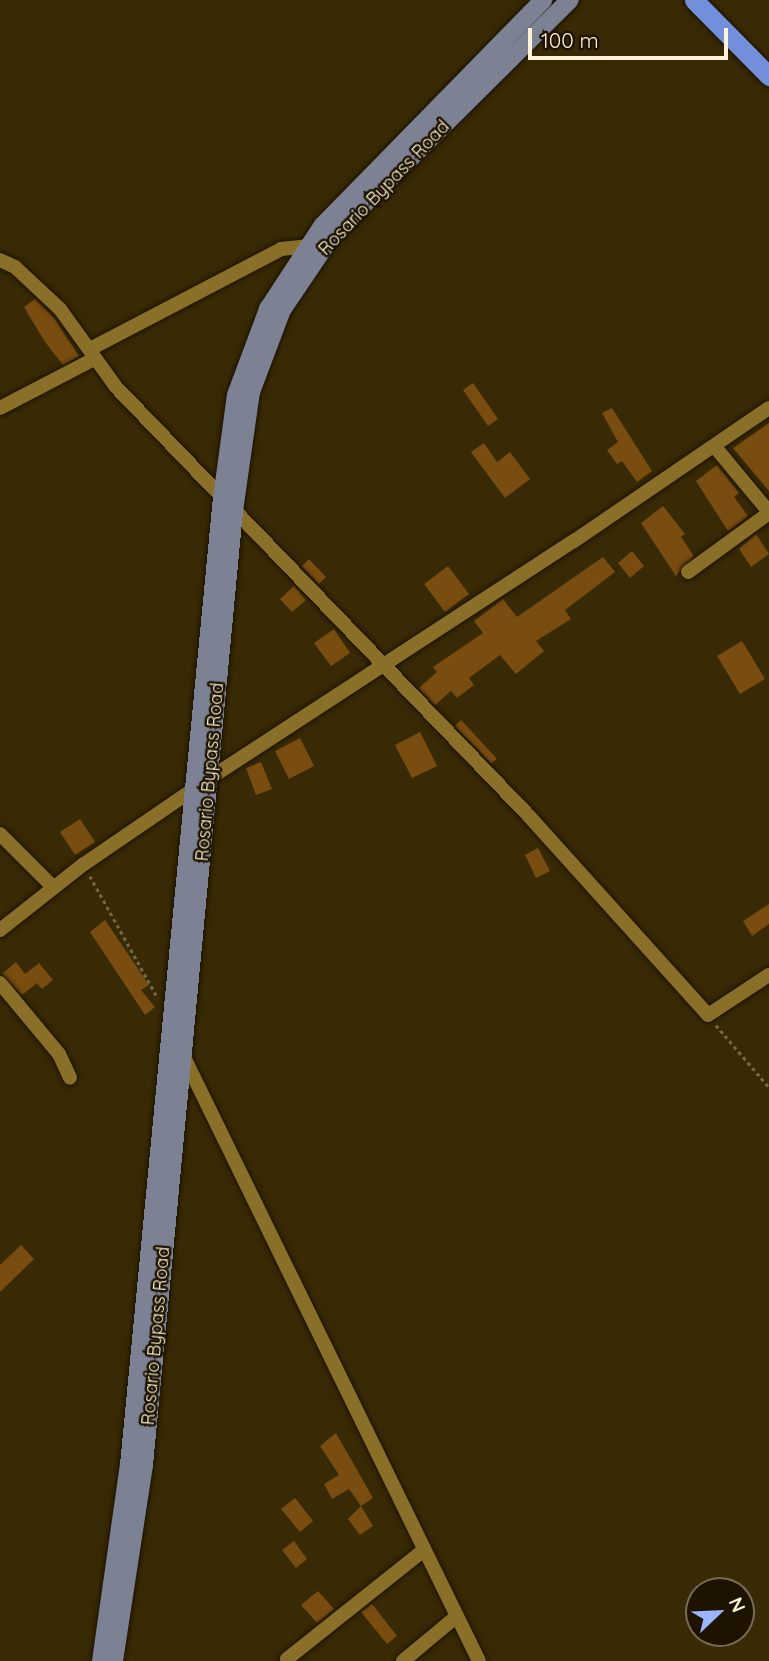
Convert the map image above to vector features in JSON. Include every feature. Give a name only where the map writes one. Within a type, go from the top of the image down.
[{"type":"highway","points":[[694,0],[769,76]]},
{"type":"main road","name":"Rosario Bypass Road","points":[[114,1661],[144,1465],[183,1055],[236,395],[268,309],[308,246],[543,0]]},
{"type":"main road","name":"Rosario Bypass Road","points":[[228,504],[261,355],[305,272],[332,236],[570,0]]},
{"type":"main road","name":"Rosario Bypass Road","points":[[101,1661],[129,1465],[172,1030],[203,783]]},
{"type":"street","points":[[0,408],[281,249],[308,246]]},
{"type":"street","points":[[0,260],[41,290],[92,354],[228,504],[379,665],[551,839],[708,1016],[769,975]]},
{"type":"street","points":[[0,930],[83,864],[379,665],[715,447],[769,408]]},
{"type":"street","points":[[688,572],[769,512],[715,447]]},
{"type":"street","points":[[0,834],[53,887]]},
{"type":"street","points":[[0,983],[59,1054],[70,1078]]},
{"type":"street","points":[[183,1055],[479,1661]]},
{"type":"street","points":[[287,1659],[424,1550]]},
{"type":"street","points":[[403,1661],[457,1616]]},
{"type":"path","points":[[83,864],[149,978],[172,1030]]},
{"type":"path","points":[[708,1016],[769,1087]]},
{"type":"building","points":[[35,299],[54,318],[79,356],[63,365],[45,342],[24,307]]},
{"type":"building","points":[[473,383],[498,419],[488,426],[463,390]]},
{"type":"building","points":[[612,408],[652,471],[637,482],[622,461],[617,464],[607,450],[618,442],[602,413]]},
{"type":"building","points":[[769,423],[769,491],[733,448]]},
{"type":"building","points":[[484,443],[497,462],[510,452],[530,479],[505,498],[471,452]]},
{"type":"building","points":[[717,465],[739,493],[734,497],[748,516],[728,531],[696,481]]},
{"type":"building","points":[[663,506],[685,534],[681,537],[694,556],[676,576],[641,523]]},
{"type":"building","points":[[756,534],[769,554],[751,567],[739,549]]},
{"type":"building","points":[[632,551],[644,566],[630,578],[618,563]]},
{"type":"building","points":[[603,557],[615,572],[565,610],[571,619],[536,641],[544,651],[516,674],[500,655],[469,678],[474,685],[457,698],[451,691],[435,705],[419,688],[437,672],[433,667],[483,633],[474,621],[503,599],[517,617]]},
{"type":"building","points":[[309,559],[326,577],[319,584],[302,566]]},
{"type":"building","points":[[448,566],[469,594],[445,612],[424,584]]},
{"type":"building","points":[[294,586],[306,600],[292,612],[280,599]]},
{"type":"building","points":[[334,629],[350,653],[331,666],[314,643]]},
{"type":"building","points":[[742,641],[765,679],[740,694],[717,656]]},
{"type":"building","points":[[461,720],[497,759],[491,763],[455,726]]},
{"type":"building","points":[[420,732],[437,766],[412,778],[395,745]]},
{"type":"building","points":[[300,738],[314,766],[289,779],[275,751]]},
{"type":"building","points":[[261,762],[272,789],[256,795],[246,768]]},
{"type":"building","points":[[80,819],[95,842],[75,855],[60,832]]},
{"type":"building","points":[[538,848],[550,871],[536,878],[525,855]]},
{"type":"building","points":[[769,904],[769,924],[752,936],[743,921]]},
{"type":"building","points":[[105,920],[149,985],[141,990],[155,1007],[145,1015],[90,932]]},
{"type":"building","points":[[16,962],[25,974],[39,963],[53,980],[42,989],[37,983],[22,995],[2,974]]},
{"type":"building","points":[[21,1245],[34,1259],[0,1292],[0,1265]]},
{"type":"building","points":[[336,1433],[373,1498],[361,1506],[349,1489],[332,1499],[324,1484],[339,1475],[320,1446]]},
{"type":"building","points":[[295,1498],[313,1521],[300,1532],[281,1509]]},
{"type":"building","points":[[361,1506],[373,1526],[360,1535],[348,1519]]},
{"type":"building","points":[[294,1541],[307,1559],[296,1568],[282,1550]]},
{"type":"building","points":[[318,1591],[334,1609],[317,1623],[301,1605]]},
{"type":"building","points":[[372,1604],[397,1636],[387,1644],[361,1612]]}]
